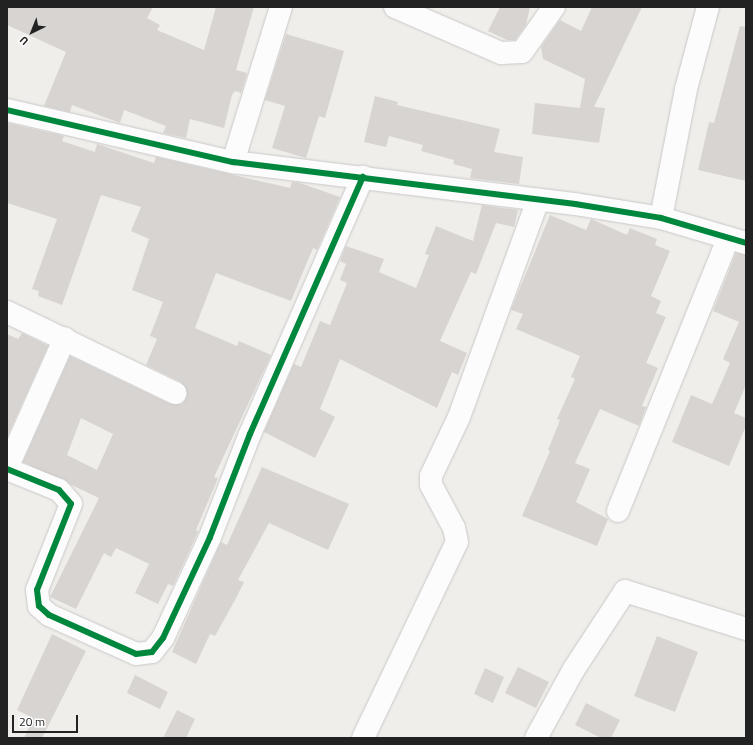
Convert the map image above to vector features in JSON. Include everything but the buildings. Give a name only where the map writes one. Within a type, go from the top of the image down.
[{"type":"street","points":[[233,162],[281,7]]},
{"type":"street","points":[[395,7],[500,53],[522,52],[554,7]]},
{"type":"street","points":[[662,218],[686,89],[708,7]]},
{"type":"street","points":[[7,110],[233,162],[363,177],[662,218],[737,241],[618,511]]},
{"type":"street","points":[[65,338],[7,469],[59,490],[71,504],[37,590],[39,606],[49,615],[136,654],[152,652],[163,638],[210,537],[250,434],[363,177]]},
{"type":"street","points":[[363,738],[457,542],[454,528],[431,485],[431,476],[459,417],[538,200]]},
{"type":"street","points":[[7,312],[65,338],[175,393]]},
{"type":"street","points":[[536,738],[574,669],[625,591],[746,629]]},
{"type":"cycle path","points":[[7,110],[233,162],[575,204],[661,218],[746,243]]},
{"type":"cycle path","points":[[7,469],[59,490],[71,504],[37,590],[39,606],[49,615],[136,654],[152,652],[163,638],[210,537],[250,434],[363,177]]}]
